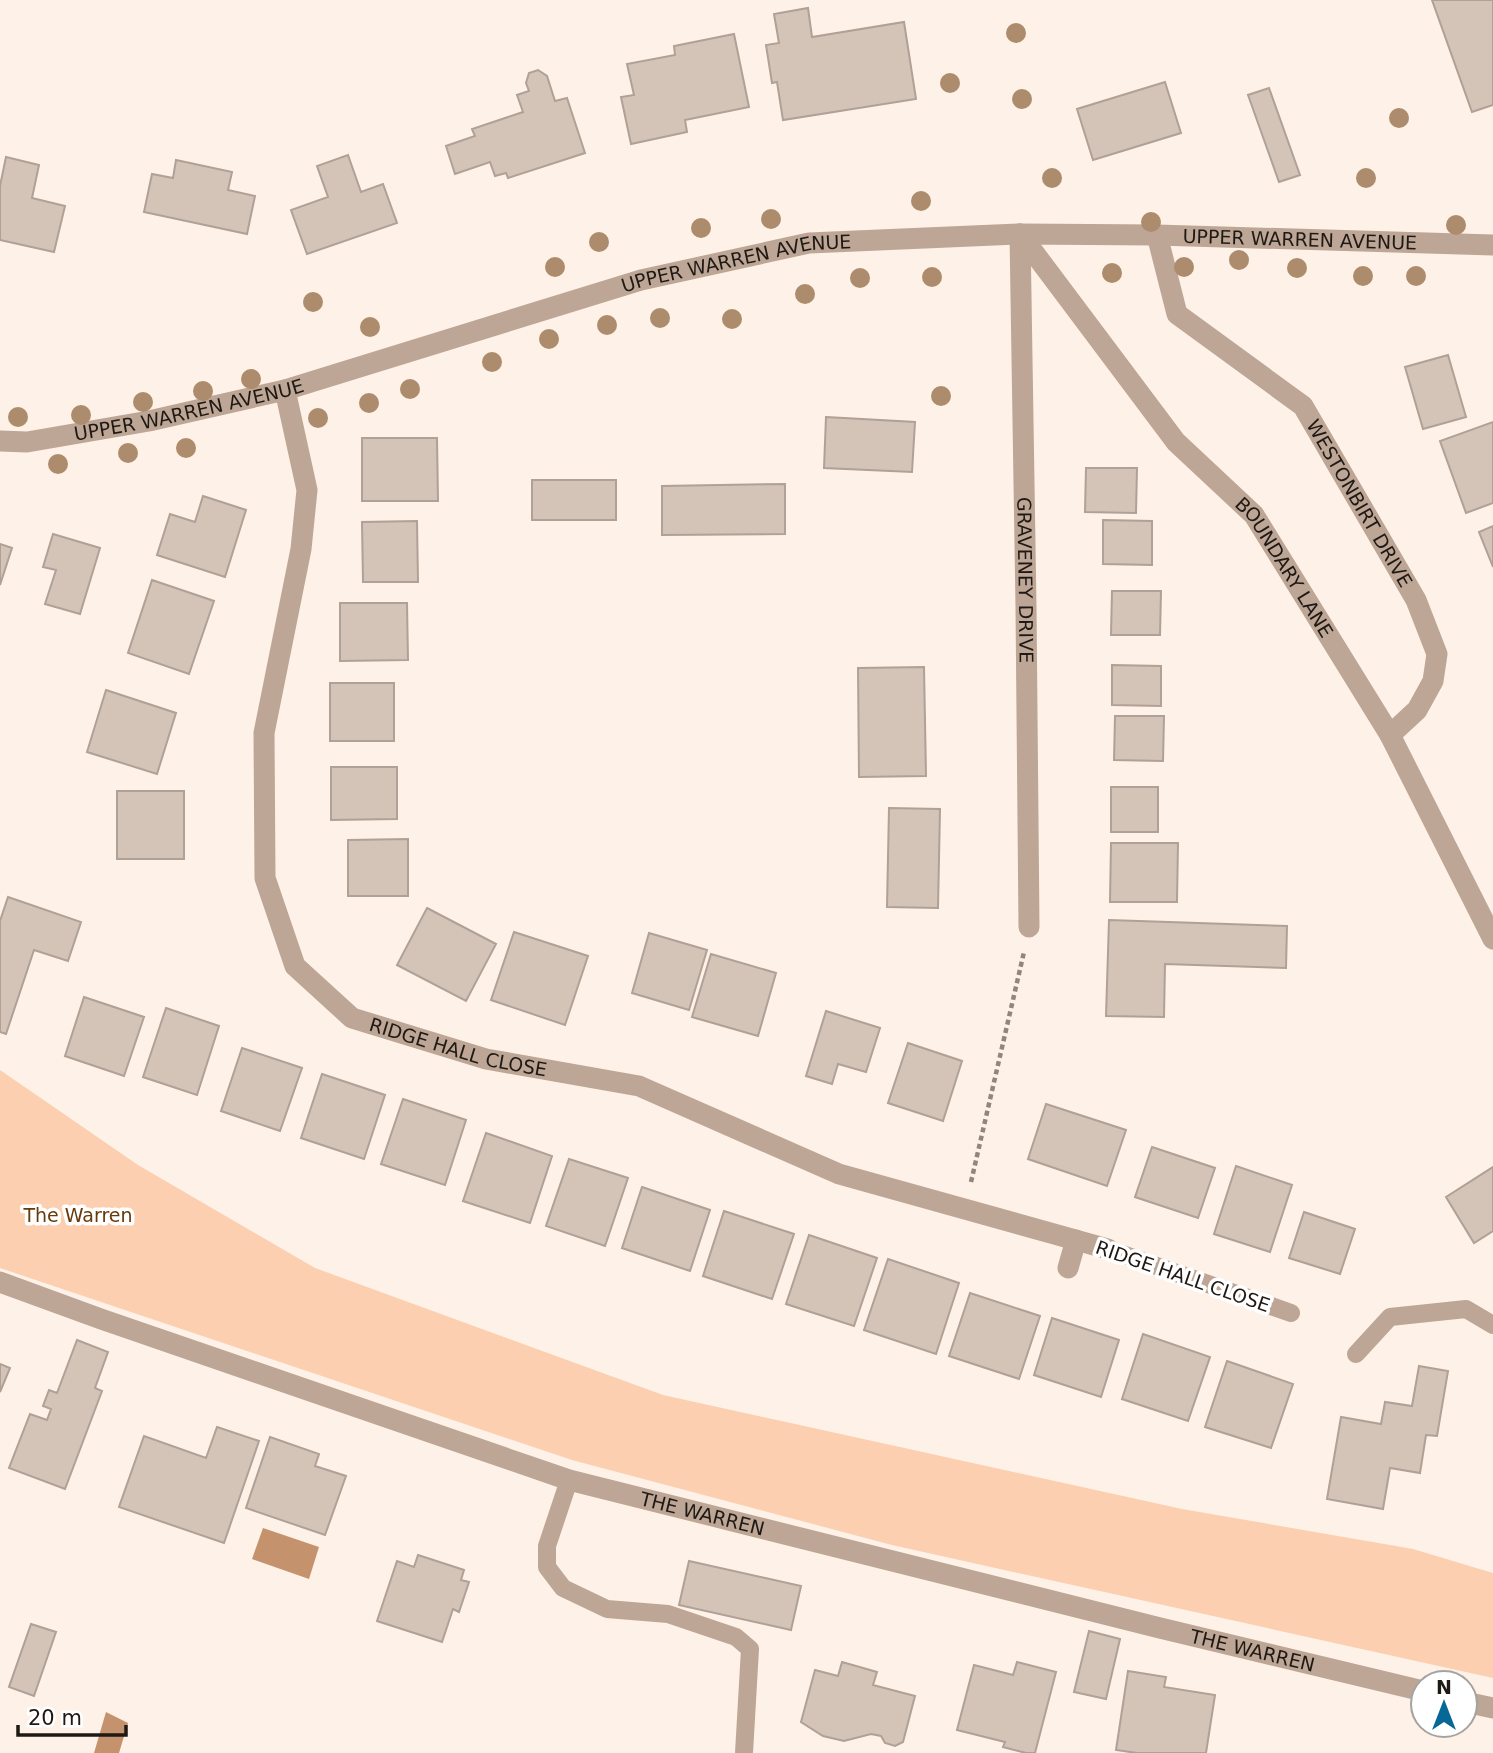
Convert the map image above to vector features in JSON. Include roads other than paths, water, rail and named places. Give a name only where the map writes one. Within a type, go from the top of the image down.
[{"type":"street","name":"UPPER WARREN AVENUE","points":[[0,441],[27,442],[149,421],[285,390],[641,280],[809,243],[1020,234],[1157,235],[1493,245]]},
{"type":"street","name":"BOUNDARY LANE","points":[[1020,234],[1176,442],[1254,515],[1390,735],[1491,929]]},
{"type":"street","name":"GRAVENEY DRIVE","points":[[1020,234],[1029,928]]},
{"type":"street","name":"WESTONBIRT DRIVE","points":[[1157,235],[1177,314],[1303,406],[1416,600],[1437,654],[1433,681],[1417,709],[1390,735]]},
{"type":"street","name":"RIDGE HALL CLOSE","points":[[285,390],[307,490],[301,549],[264,733],[265,878],[295,967],[352,1018],[486,1059],[639,1086],[839,1174],[1108,1249]]},
{"type":"street","name":"RIDGE HALL CLOSE","points":[[1068,1268],[1076,1240]]},
{"type":"street","name":"THE WARREN","points":[[0,1282],[114,1324],[569,1480],[1146,1625],[1409,1688]]},
{"type":"lane","name":"RIDGE HALL CLOSE","points":[[1108,1249],[1291,1313]]},
{"type":"lane","points":[[1356,1354],[1391,1317],[1466,1309],[1493,1325]]},
{"type":"lane","points":[[569,1480],[547,1546],[547,1567],[563,1588],[607,1609],[668,1614],[736,1637],[750,1649],[744,1753]]},
{"type":"park label","name":"The Warren","points":[[78,1215]]}]
